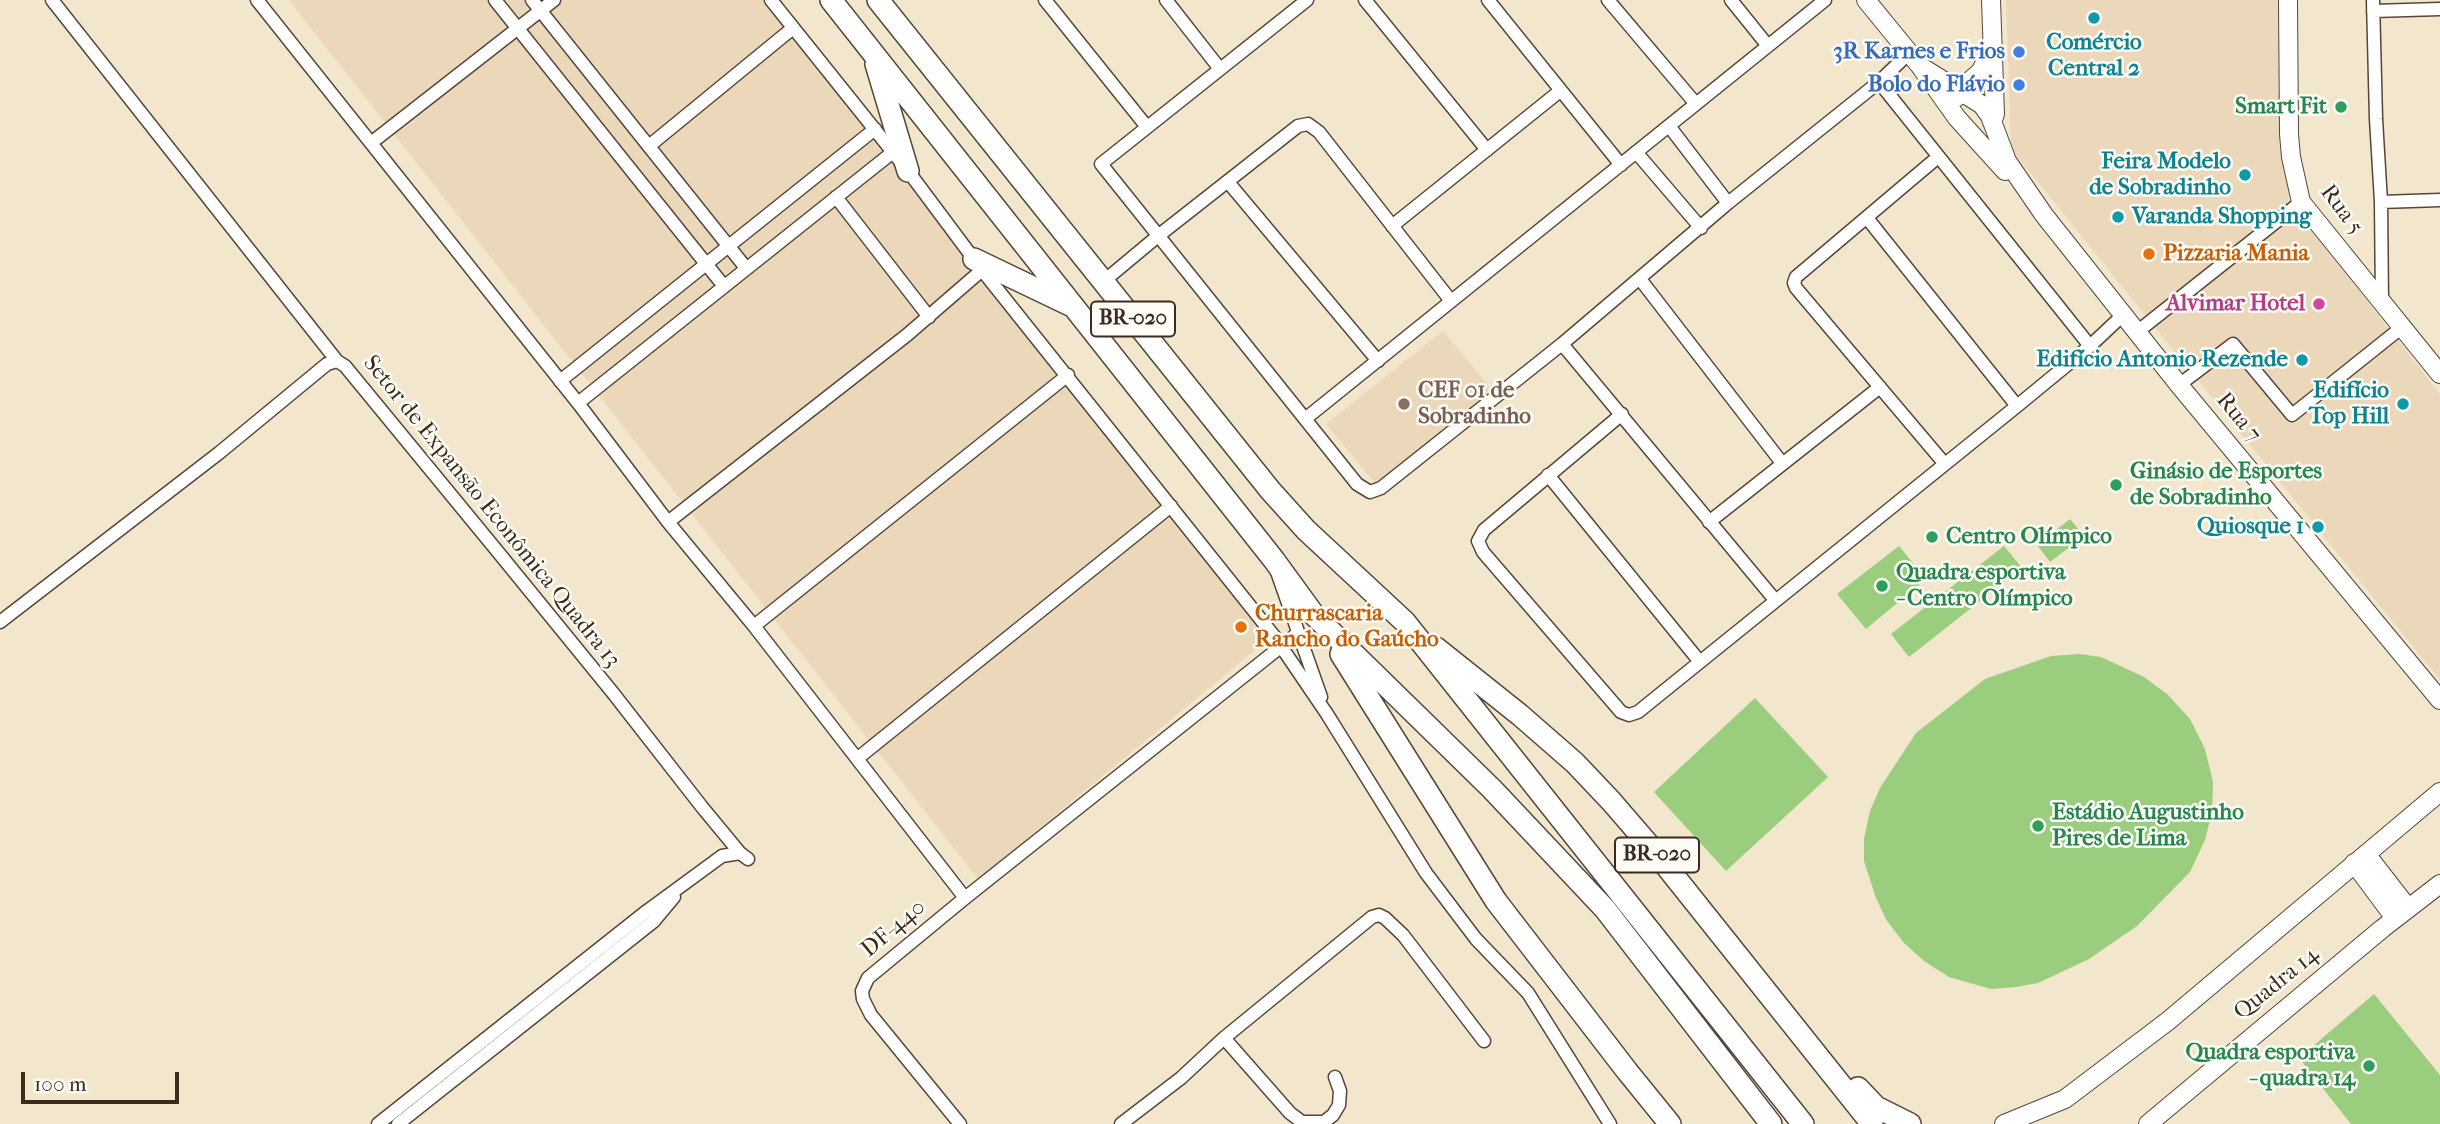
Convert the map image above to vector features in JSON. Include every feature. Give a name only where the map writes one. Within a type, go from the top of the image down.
[{"type":"highway","name":"BR-020","points":[[831,0],[1274,561],[1314,615],[1383,719],[1496,901],[1670,1124]]},
{"type":"highway","name":"BR-020","points":[[878,0],[1270,490],[1306,530],[1405,622],[1520,715],[1593,782],[1655,852],[1872,1124]]},
{"type":"highway","points":[[872,52],[908,171]]},
{"type":"highway","points":[[978,265],[1074,307]]},
{"type":"highway","name":"BR-020","points":[[1314,615],[1492,789],[1605,909],[1771,1124]]},
{"type":"highway","name":"BR-020","points":[[1405,622],[1803,1124]]},
{"type":"highway","points":[[1790,1020],[1876,1107],[1910,1124]]},
{"type":"main road","name":"Rua 7","points":[[1866,0],[1915,60],[1961,123],[2028,195],[2179,385],[2435,695],[2440,711]]},
{"type":"main road","points":[[1991,0],[1995,114],[1992,122],[1976,129],[1961,123],[1956,102],[1960,89],[1980,72],[1992,51]]},
{"type":"main road","name":"Rua 5","points":[[2288,0],[2289,134],[2292,167],[2301,202],[2440,374]]},
{"type":"main road","name":"Rua 7","points":[[1915,60],[1982,105],[1992,122],[2007,161],[2028,195]]},
{"type":"main road","points":[[2004,1124],[2066,1099],[2168,1021],[2440,792]]},
{"type":"main road","points":[[2360,858],[2402,913]]},
{"type":"main road","name":"Quadra 14","points":[[2148,1124],[2440,884]]},
{"type":"street","points":[[52,0],[337,361]]},
{"type":"street","points":[[257,0],[578,403],[668,522],[754,626],[965,898]]},
{"type":"street","points":[[495,0],[723,285]]},
{"type":"street","points":[[371,143],[517,29],[536,5],[554,0]]},
{"type":"street","points":[[771,0],[1282,647],[1426,873],[1476,939],[1528,993],[1610,1124]]},
{"type":"street","points":[[1045,0],[1147,127]]},
{"type":"street","points":[[1166,0],[1220,69]]},
{"type":"street","points":[[1307,0],[1290,5],[1220,69],[1101,164],[1357,484],[1370,492],[1381,488],[1562,344],[1728,203],[1879,82],[1915,60]]},
{"type":"street","points":[[1365,0],[1487,150]]},
{"type":"street","points":[[1488,0],[1620,165]]},
{"type":"street","points":[[1608,0],[1696,104]]},
{"type":"street","points":[[1731,0],[1768,46]]},
{"type":"street","points":[[1305,419],[1825,0]]},
{"type":"street","points":[[536,5],[746,268]]},
{"type":"street","points":[[2382,304],[2373,5],[2440,9]]},
{"type":"street","points":[[649,146],[793,28]]},
{"type":"street","points":[[1879,82],[2090,346]]},
{"type":"street","points":[[1392,226],[1560,91]]},
{"type":"street","points":[[1104,281],[1297,126],[1308,124],[1319,132],[1451,301]]},
{"type":"street","points":[[1669,126],[1728,203]]},
{"type":"street","points":[[560,381],[875,129]]},
{"type":"street","points":[[578,403],[893,152]]},
{"type":"street","points":[[1636,152],[1701,228]]},
{"type":"street","points":[[1938,157],[1796,277],[1794,283],[1944,463]]},
{"type":"street","points":[[1227,182],[1378,360]]},
{"type":"street","points":[[836,197],[929,317]]},
{"type":"street","points":[[2381,202],[2440,200]]},
{"type":"street","points":[[2137,332],[2301,202]]},
{"type":"street","points":[[1867,218],[2017,406]]},
{"type":"street","points":[[668,522],[929,317],[978,265]]},
{"type":"street","points":[[1640,279],[1782,463]]},
{"type":"street","points":[[1622,414],[1484,530],[1478,541],[1483,552],[1620,712],[1629,715],[1638,712],[2017,406],[2090,346],[2123,314]]},
{"type":"street","points":[[2179,385],[2233,344],[2292,415],[2401,328]]},
{"type":"street","points":[[1562,344],[1775,600]]},
{"type":"street","name":"Setor de Expansão Econômica Quadra 13","points":[[0,622],[219,453],[327,364],[337,361],[345,366],[498,552],[744,856],[722,856],[683,886]]},
{"type":"street","points":[[754,626],[1068,375]]},
{"type":"street","points":[[1709,522],[1880,387]]},
{"type":"street","points":[[1548,475],[1700,662]]},
{"type":"street","points":[[858,758],[1171,506]]},
{"type":"street","points":[[1274,561],[1282,592],[1327,714]]},
{"type":"street","name":"DF-440","points":[[960,1124],[872,1015],[863,999],[862,991],[868,978],[1298,633]]},
{"type":"street","points":[[378,1124],[647,911],[683,886]]},
{"type":"street","points":[[398,1124],[654,921],[683,886]]},
{"type":"street","points":[[1121,1124],[1181,1078],[1224,1038],[1364,921],[1378,915],[1391,922],[1403,935],[1484,1041]]},
{"type":"street","points":[[1224,1038],[1290,1114],[1302,1122],[1325,1122],[1334,1115],[1339,1105],[1340,1091],[1335,1077]]},
{"type":"shaded area","points":[[289,0],[770,0],[1277,632],[978,879]]},
{"type":"shaded area","points":[[2006,0],[2280,0],[2289,201],[2440,394],[2440,680],[2011,149]]},
{"type":"shaded area","points":[[1443,331],[1493,391],[1376,484],[1326,424]]},
{"type":"green space","name":"Quadra esportiva - Centro Olímpico","points":[[2070,519],[2084,536],[2050,562],[2037,545]]},
{"type":"green space","name":"Quadra esportiva - Centro Olímpico","points":[[1899,546],[1926,579],[1866,629],[1837,594]]},
{"type":"green space","points":[[2004,546],[2022,568],[1909,657],[1891,634]]},
{"type":"green space","name":"Estádio Augustinho Pires de Lima","points":[[2080,654],[2101,657],[2144,677],[2167,694],[2190,719],[2205,749],[2213,782],[2212,812],[2205,840],[2190,872],[2137,926],[2089,959],[2038,983],[2016,987],[1991,989],[1949,977],[1924,961],[1904,943],[1887,921],[1876,898],[1864,861],[1864,839],[1870,811],[1880,788],[1916,733],[1985,679],[2051,656]]},
{"type":"green space","points":[[1755,698],[1828,777],[1726,871],[1654,792]]},
{"type":"green space","name":"Quadra esportiva - quadra 14","points":[[2374,994],[2440,1075],[2440,1124],[2351,1124],[2299,1058]]},
{"type":"place","name":"Comércio Central 2","points":[[2094,18]]},
{"type":"place","name":"3R Karnes e Frios","points":[[2019,52]]},
{"type":"place","name":"Bolo do Flávio","points":[[2019,85]]},
{"type":"place","name":"Smart Fit","points":[[2341,107]]},
{"type":"place","name":"Feira Modelo de Sobradinho","points":[[2245,175]]},
{"type":"place","name":"Varanda Shopping","points":[[2118,217]]},
{"type":"place","name":"Pizzaria Mania","points":[[2149,254]]},
{"type":"place","name":"Alvimar Hotel","points":[[2319,304]]},
{"type":"place","name":"Edifício Antonio Rezende","points":[[2302,360]]},
{"type":"place","name":"CEF 01 de Sobradinho","points":[[1404,404]]},
{"type":"place","name":"Edifício Top Hill","points":[[2403,404]]},
{"type":"place","name":"Ginásio de Esportes de Sobradinho","points":[[2116,485]]},
{"type":"place","name":"Quiosque 1","points":[[2318,527]]},
{"type":"place","name":"Centro Olímpico","points":[[1932,537]]},
{"type":"place","name":"Quadra esportiva - Centro Olímpico","points":[[1882,586]]},
{"type":"place","name":"Churrascaria Rancho do Gaúcho","points":[[1241,627]]},
{"type":"place","name":"Estádio Augustinho Pires de Lima","points":[[2038,826]]},
{"type":"place","name":"Quadra esportiva - quadra 14","points":[[2369,1066]]}]
